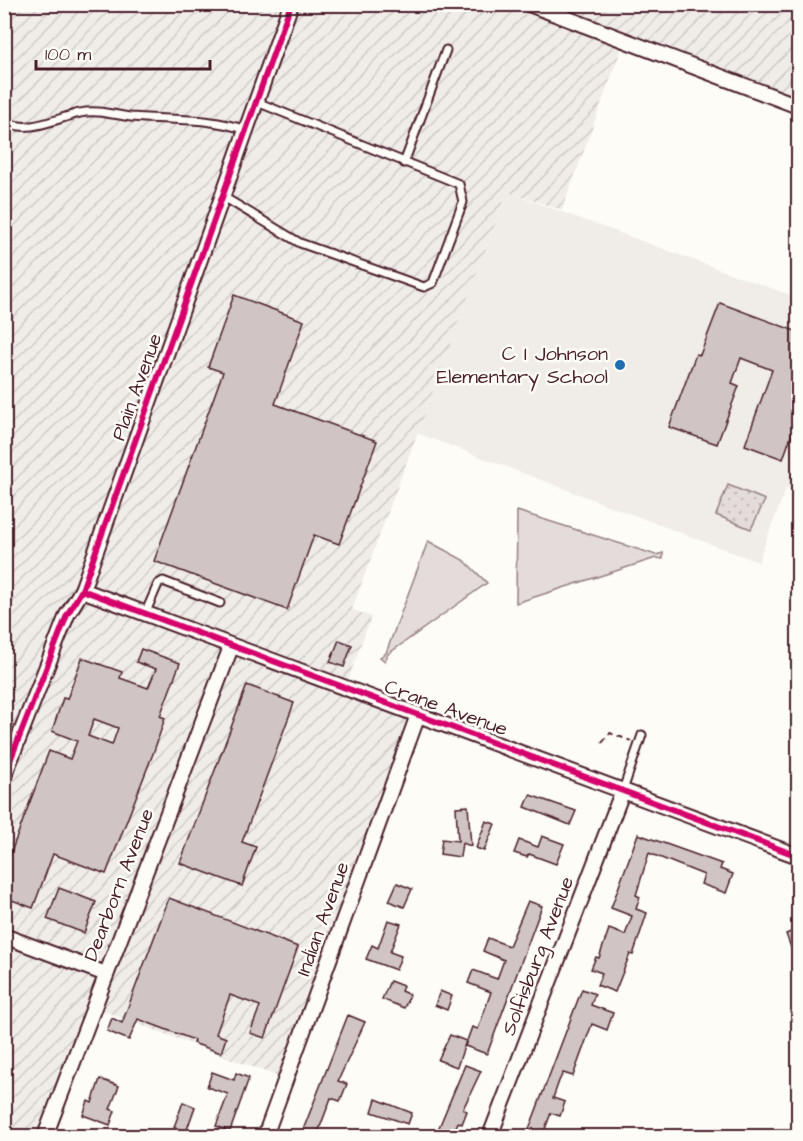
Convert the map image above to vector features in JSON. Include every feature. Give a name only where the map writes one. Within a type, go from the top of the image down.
[{"type":"street","name":"Plain Avenue","points":[[4,776],[67,615],[82,590],[291,4]]},
{"type":"street","points":[[529,4],[798,106]]},
{"type":"street","name":"Crane Avenue","points":[[82,590],[798,856]]},
{"type":"street","name":"Dearborn Avenue","points":[[45,1137],[231,647]]},
{"type":"street","name":"Indian Avenue","points":[[265,1137],[418,715]]},
{"type":"street","name":"Solfisburg Avenue","points":[[490,1137],[622,790]]},
{"type":"street","points":[[4,936],[106,974]]},
{"type":"lane","points":[[404,163],[446,50]]},
{"type":"lane","points":[[222,196],[300,243],[424,287],[433,283],[463,202],[459,184],[404,163],[307,120],[257,102]]},
{"type":"lane","points":[[4,121],[10,124],[40,126],[62,116],[90,111],[160,119],[200,118],[246,130]]},
{"type":"lane","points":[[146,614],[158,584],[163,581],[220,603]]},
{"type":"lane","points":[[622,790],[642,735]]},
{"type":"path","points":[[603,743],[610,733],[632,742]]},
{"type":"shaded area","points":[[5,5],[798,5],[798,104],[625,39],[562,210],[507,192],[352,609],[371,617],[343,694],[418,724],[288,1080],[98,1009],[50,1136],[5,1136]]},
{"type":"shaded area","name":"C I Johnson Elementary School","points":[[507,192],[798,298],[798,492],[786,488],[758,562],[417,433]]},
{"type":"shaded area","points":[[728,485],[765,500],[751,529],[716,515]]},
{"type":"shaded area","points":[[517,511],[656,555],[663,553],[663,559],[656,558],[516,603]]},
{"type":"shaded area","points":[[428,541],[465,561],[487,583],[388,654],[385,661],[380,657],[386,653]]},
{"type":"building","points":[[234,295],[304,321],[275,404],[377,441],[339,544],[314,535],[287,610],[154,561],[223,372],[208,367]]},
{"type":"building","points":[[720,303],[798,332],[798,416],[783,459],[745,445],[772,370],[741,358],[732,383],[739,386],[717,444],[669,427],[696,354],[700,355]]},
{"type":"building","points":[[339,640],[352,645],[344,667],[330,662]]},
{"type":"building","points":[[141,649],[180,663],[160,716],[165,718],[154,751],[106,874],[53,854],[33,908],[4,897],[4,871],[49,751],[70,759],[77,741],[52,731],[63,698],[67,699],[82,658],[122,672],[120,678],[148,688],[156,669],[136,662]],"holes":[[[94,719],[118,728],[112,745],[88,736]]]},
{"type":"building","points":[[247,685],[294,703],[242,842],[256,847],[242,886],[180,863]]},
{"type":"building","points":[[530,795],[576,811],[570,825],[525,807]]},
{"type":"building","points":[[468,806],[471,846],[462,843],[460,857],[440,854],[442,839],[458,841],[456,807]]},
{"type":"building","points":[[486,821],[495,824],[484,851],[476,848]]},
{"type":"building","points":[[638,834],[722,864],[720,869],[733,874],[726,893],[701,884],[704,875],[649,853],[636,895],[640,897],[636,909],[647,913],[633,955],[630,954],[615,992],[597,985],[602,973],[591,969],[596,957],[599,958],[609,929],[625,935],[632,916],[611,908]]},
{"type":"building","points":[[542,836],[564,844],[556,864],[529,854],[527,857],[514,853],[519,840],[538,847]]},
{"type":"building","points":[[397,883],[412,889],[404,907],[389,901]]},
{"type":"building","points":[[59,888],[96,902],[84,933],[47,919]]},
{"type":"building","points":[[169,898],[298,947],[265,1038],[250,1033],[260,1006],[230,995],[216,1034],[226,1038],[221,1053],[138,1019],[129,1040],[107,1031],[112,1018],[122,1023]]},
{"type":"building","points":[[528,901],[542,906],[487,1054],[465,1046],[472,1027],[478,1029],[491,992],[468,983],[473,970],[497,979],[504,960],[483,951],[488,938],[509,946]]},
{"type":"building","points":[[388,920],[401,924],[390,952],[401,956],[396,970],[366,959],[372,945],[378,948]]},
{"type":"building","points":[[798,929],[798,964],[797,964],[786,934]]},
{"type":"building","points":[[390,981],[403,986],[401,991],[410,995],[404,1008],[382,999]]},
{"type":"building","points":[[582,989],[595,994],[591,1005],[613,1013],[607,1030],[592,1024],[573,1076],[563,1073],[553,1098],[565,1102],[560,1116],[551,1113],[542,1137],[526,1137]]},
{"type":"building","points":[[440,991],[452,996],[447,1010],[435,1005]]},
{"type":"building","points":[[348,1015],[365,1022],[338,1081],[347,1084],[340,1101],[331,1098],[317,1135],[303,1130]]},
{"type":"building","points":[[450,1035],[466,1041],[457,1067],[438,1060]]},
{"type":"building","points":[[465,1065],[481,1071],[463,1109],[467,1111],[462,1124],[458,1122],[452,1137],[435,1137]]},
{"type":"building","points":[[212,1072],[234,1080],[236,1073],[249,1078],[230,1131],[216,1126],[228,1094],[207,1087]]},
{"type":"building","points":[[100,1079],[119,1086],[110,1109],[115,1111],[110,1125],[83,1115],[88,1101],[92,1103]]},
{"type":"building","points":[[376,1099],[412,1113],[408,1124],[372,1112]]},
{"type":"building","points":[[183,1102],[195,1107],[186,1132],[174,1127]]},
{"type":"cycle path","points":[[4,776],[67,615],[82,590],[291,4]]},
{"type":"cycle path","points":[[82,590],[798,856]]},
{"type":"place","name":"C I Johnson Elementary School","points":[[620,365]]}]
